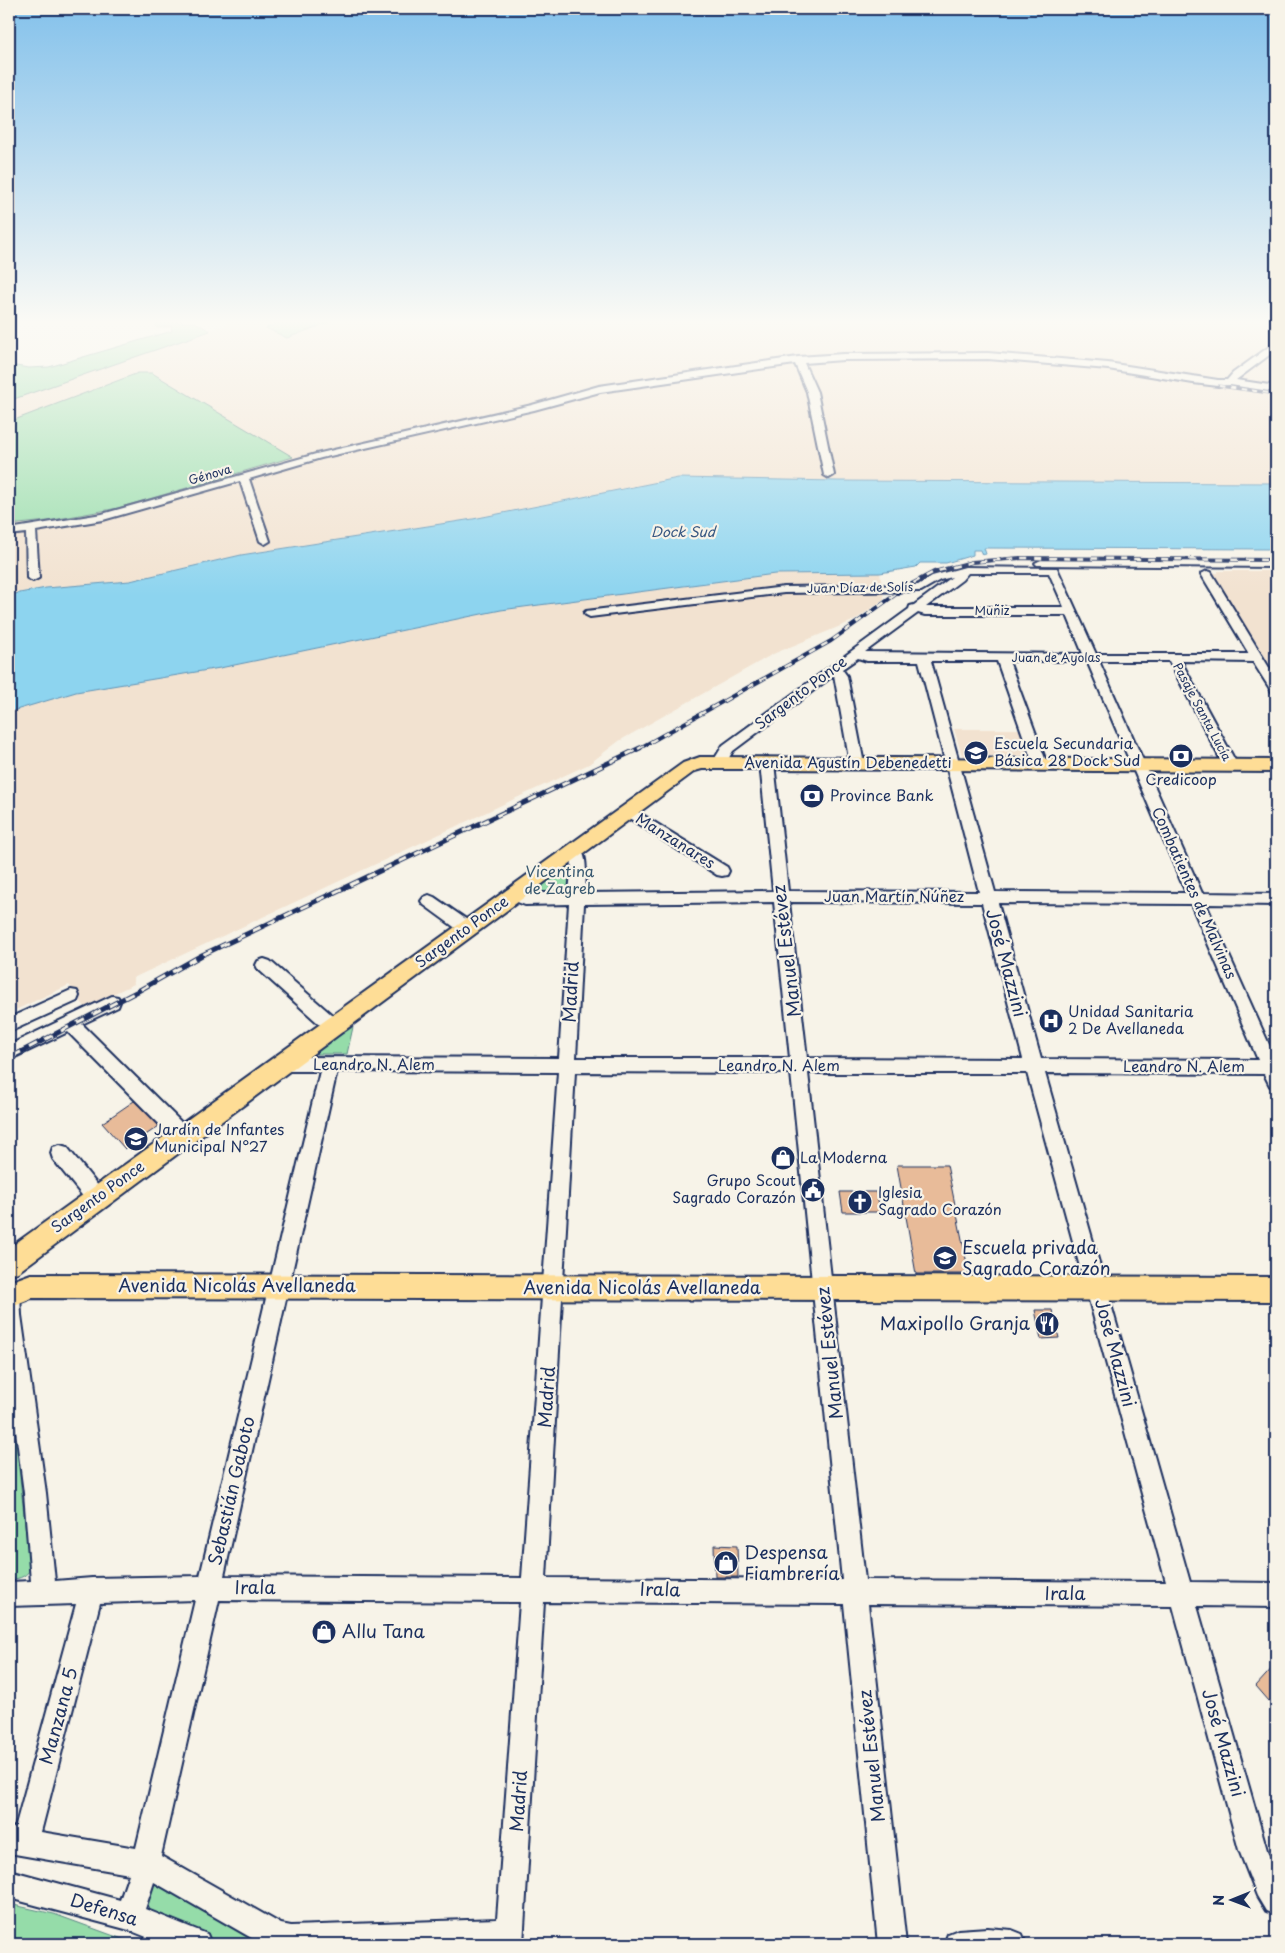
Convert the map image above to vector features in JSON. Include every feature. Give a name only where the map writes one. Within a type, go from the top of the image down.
[{"type":"main road","name":"Avenida Agustín Debenedetti","points":[[719,763],[1276,766]]},
{"type":"main road","name":"Sargento Ponce","points":[[14,1260],[96,1198],[683,770],[696,764],[719,763]]},
{"type":"main road","points":[[14,1260],[19,1278],[17,1292]]},
{"type":"main road","name":"Avenida Nicolás Avellaneda","points":[[17,1292],[280,1287],[1276,1289]]},
{"type":"street","name":"Génova","points":[[9,532],[31,530],[116,514],[332,453],[507,413]]},
{"type":"street","points":[[816,413],[829,475]]},
{"type":"street","points":[[244,478],[265,540]]},
{"type":"street","points":[[31,530],[33,578]]},
{"type":"street","name":"Juan Díaz de Solís","points":[[590,613],[784,590],[921,588],[936,578],[979,566],[1016,563],[1276,564]]},
{"type":"street","name":"Combatientes de Malvinas","points":[[966,570],[1053,570],[1136,764],[1274,1071]]},
{"type":"street","name":"Sargento Ponce","points":[[719,763],[728,748],[914,608],[958,578],[966,570]]},
{"type":"street","points":[[1207,574],[1276,689]]},
{"type":"street","name":"Muñiz","points":[[914,608],[925,611],[1070,611]]},
{"type":"street","name":"Juan de Ayolas","points":[[855,653],[867,657],[1258,658]]},
{"type":"street","name":"José Mazzini","points":[[924,657],[1034,1066],[1253,1850],[1267,1886],[1276,1901]]},
{"type":"street","points":[[1002,658],[1040,764]]},
{"type":"street","name":"Pasaje Santa Lucía","points":[[1173,658],[1231,766]]},
{"type":"street","points":[[835,668],[841,676],[858,764]]},
{"type":"street","name":"Manuel Estévez","points":[[767,763],[892,1944]]},
{"type":"street","name":"Manzanares","points":[[628,811],[722,871]]},
{"type":"street","name":"Madrid","points":[[510,1938],[554,1287],[579,860],[572,851]]},
{"type":"street","name":"Juan Martín Núñez","points":[[512,894],[525,899],[781,896],[1276,899]]},
{"type":"street","points":[[429,901],[467,928]]},
{"type":"street","points":[[264,965],[333,1026]]},
{"type":"street","points":[[9,1025],[71,996]]},
{"type":"street","points":[[9,1054],[112,1002]]},
{"type":"street","points":[[70,1023],[182,1136]]},
{"type":"street","name":"Leandro N. Alem","points":[[281,1064],[1034,1066],[1274,1071]]},
{"type":"street","name":"Sebastián Gaboto","points":[[129,1916],[146,1863],[330,1065]]},
{"type":"street","points":[[60,1153],[96,1198]]},
{"type":"street","points":[[17,1292],[11,1315],[35,1492],[44,1592]]},
{"type":"street","name":"Irala","points":[[9,1594],[92,1590],[210,1588],[1276,1595]]},
{"type":"street","name":"Manzana 5","points":[[17,1841],[92,1590]]},
{"type":"street","points":[[17,1841],[146,1863],[277,1936],[291,1940],[476,1935],[510,1938]]},
{"type":"street","name":"Defensa","points":[[9,1884],[129,1916],[197,1944]]},
{"type":"street","points":[[958,1944],[987,1942],[1012,1944]]},
{"type":"shaded area","points":[[9,413],[1276,413],[1276,483],[838,481],[678,478],[473,519],[241,555],[130,581],[46,588],[9,595]]},
{"type":"shaded area","points":[[1218,571],[1276,571],[1276,674],[1212,573],[1218,573]]},
{"type":"shaded area","points":[[880,573],[884,599],[855,620],[773,654],[619,741],[589,764],[133,978],[134,984],[85,1007],[69,985],[9,1013],[9,712],[76,692],[220,668],[501,610],[775,574]]},
{"type":"shaded area","points":[[954,729],[1020,729],[1030,756],[962,756]]},
{"type":"green space","points":[[32,413],[219,413],[293,457],[118,508],[47,521],[9,525],[9,422]]},
{"type":"green space","name":"Vicentina de Zagreb","points":[[572,851],[576,898],[519,898]]},
{"type":"green space","points":[[353,1027],[347,1054],[316,1054],[317,1049]]},
{"type":"green space","points":[[9,1376],[30,1570],[21,1578],[15,1579],[9,1579]]},
{"type":"green space","points":[[153,1871],[263,1944],[214,1944],[156,1922],[149,1911],[148,1905]]},
{"type":"green space","points":[[9,1904],[54,1914],[136,1944],[9,1944]]},
{"type":"water","name":"Dock Sud","points":[[678,478],[838,481],[1276,483],[1276,549],[984,548],[986,554],[982,555],[980,550],[973,550],[973,555],[946,563],[920,563],[916,567],[880,573],[775,574],[501,610],[220,668],[76,692],[9,712],[9,595],[46,588],[130,581],[241,555],[473,519]]},
{"type":"building","points":[[134,1101],[159,1126],[125,1149],[102,1123]]},
{"type":"building","points":[[897,1165],[947,1165],[969,1274],[916,1274]]},
{"type":"building","name":"Iglesia Sagrado Corazón","points":[[840,1192],[877,1192],[880,1212],[843,1212]]},
{"type":"building","name":"Maxipollo Granja","points":[[1035,1310],[1052,1310],[1059,1338],[1041,1339]]},
{"type":"building","name":"Despensa Fiambrería","points":[[714,1545],[737,1546],[738,1577],[715,1577]]},
{"type":"building","points":[[1276,1664],[1276,1709],[1256,1686]]},
{"type":"railway","points":[[639,749],[831,641],[906,587],[934,572],[972,562],[1020,558],[1276,560]]},
{"type":"railway","points":[[13,1056],[138,991],[202,955],[639,749]]},
{"type":"railway","points":[[9,1058],[16,1055]]},
{"type":"place","name":"Escuela Secundaria Básica 28 Dock Sud","points":[[976,753]]},
{"type":"place","name":"Credicoop","points":[[1181,756]]},
{"type":"place","name":"Province Bank","points":[[812,796]]},
{"type":"place","name":"Unidad Sanitaria 2 De Avellaneda","points":[[1051,1021]]},
{"type":"place","name":"Jardín de Infantes Municipal N°27","points":[[136,1139]]},
{"type":"place","name":"La Moderna","points":[[783,1158]]},
{"type":"place","name":"Grupo Scout Sagrado Corazón","points":[[813,1190]]},
{"type":"place","name":"Iglesia Sagrado Corazón","points":[[860,1202]]},
{"type":"place","name":"Escuela privada Sagrado Corazón","points":[[945,1258]]},
{"type":"place","name":"Maxipollo Granja","points":[[1047,1324]]},
{"type":"place","name":"Despensa Fiambrería","points":[[726,1563]]},
{"type":"place","name":"Allu Tana","points":[[324,1632]]}]
